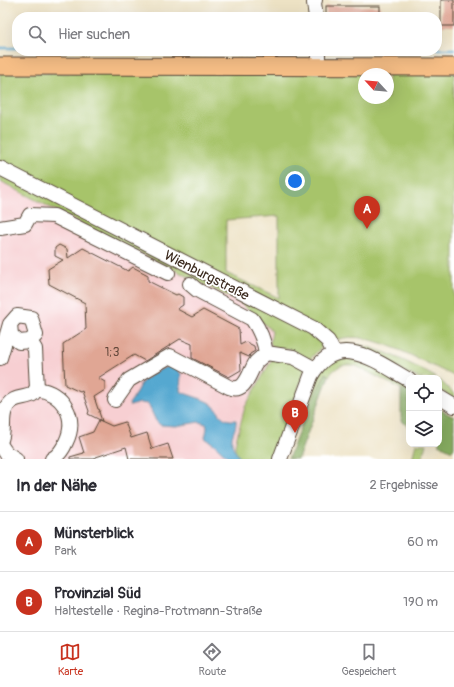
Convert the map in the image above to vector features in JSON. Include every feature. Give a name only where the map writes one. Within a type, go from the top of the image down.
[{"type":"main road","points":[[0,66],[293,71],[318,59],[454,67]]},
{"type":"street","points":[[315,0],[315,12]]},
{"type":"street","name":"Wienburgstraße","points":[[0,168],[236,290],[313,328],[328,341],[334,353]]},
{"type":"street","points":[[0,228],[25,224],[30,215],[54,216],[168,273]]},
{"type":"street","points":[[190,284],[197,290],[252,320],[257,326],[263,339],[266,353]]},
{"type":"street","points":[[17,316],[31,318],[36,335],[30,341],[19,342],[10,335],[5,322],[17,316]]},
{"type":"street","points":[[0,358],[5,322]]},
{"type":"street","points":[[16,459],[6,453],[0,443],[3,436],[2,415],[6,407],[17,398],[32,394],[36,389],[34,349],[30,341]]},
{"type":"street","points":[[280,459],[308,383],[315,369],[323,360],[334,353],[347,351],[360,354],[378,362],[406,378]]},
{"type":"street","points":[[266,353],[293,357],[315,369]]},
{"type":"street","points":[[115,400],[129,380],[170,356],[234,389],[242,387],[257,362],[266,353]]},
{"type":"street","points":[[36,389],[47,390],[58,398],[67,410],[72,426],[64,447],[52,459]]},
{"type":"street","points":[[442,399],[454,406]]},
{"type":"shaded area","points":[[0,181],[66,216],[303,334],[267,459],[0,459]]},
{"type":"green space","points":[[0,73],[358,73],[358,104],[394,104],[394,73],[454,73],[454,376],[385,344],[354,337],[334,341],[322,347],[312,357],[307,365],[273,459],[235,459],[235,444],[245,407],[272,359],[297,353],[287,348],[282,349],[273,347],[270,343],[272,331],[239,302],[66,216],[0,181]],"holes":[[[279,216],[279,298],[226,273],[226,220]]]},
{"type":"green space","points":[[349,343],[373,348],[405,361],[431,375],[411,375],[370,352],[351,346],[340,345]]},
{"type":"green space","points":[[347,358],[367,363],[406,384],[406,391],[356,366],[344,365],[334,370],[329,376],[326,373],[304,418],[301,417],[316,379],[326,366],[337,360]]},
{"type":"green space","points":[[326,373],[329,376],[298,459],[288,459],[308,408]]},
{"type":"green space","points":[[442,382],[454,394],[454,398],[442,392]]},
{"type":"green space","points":[[401,389],[406,392],[406,424],[401,418]]},
{"type":"green space","points":[[442,411],[454,417],[454,448],[452,451],[442,446]]},
{"type":"green space","points":[[415,447],[425,447],[422,459],[412,459]]},
{"type":"water","points":[[171,366],[177,369],[181,374],[180,391],[208,402],[226,419],[236,420],[236,426],[232,436],[232,444],[240,459],[230,459],[205,438],[207,428],[206,424],[199,422],[176,426],[160,425],[156,421],[148,404],[140,403],[130,406],[129,404],[142,382],[155,372]]},
{"type":"building","points":[[441,0],[454,0],[454,26],[442,26]]},
{"type":"building","points":[[326,6],[380,6],[380,12],[326,12]]},
{"type":"building","points":[[59,245],[67,249],[68,258],[83,248],[128,271],[133,267],[148,275],[148,281],[183,297],[183,305],[177,309],[192,317],[203,310],[239,329],[240,345],[246,342],[254,346],[255,351],[250,354],[249,357],[240,353],[241,370],[229,377],[192,358],[192,344],[180,339],[145,361],[134,355],[98,378],[105,382],[105,390],[94,397],[98,409],[100,410],[99,412],[102,421],[88,414],[89,411],[82,391],[80,392],[65,385],[63,344],[86,329],[85,303],[49,284],[48,269],[63,260],[55,256],[55,248]]},
{"type":"building","points":[[99,420],[112,426],[125,422],[131,438],[147,433],[152,449],[168,444],[173,459],[129,459],[126,447],[96,457],[95,459],[70,459],[70,457],[84,453],[79,437],[93,432]]},
{"type":"waterway","points":[[0,48],[12,48]]},
{"type":"waterway","points":[[442,49],[454,49]]},
{"type":"place","name":"Münsterblick","points":[[367,229]]},
{"type":"place","name":"Provinzial Süd","points":[[295,433]]}]
